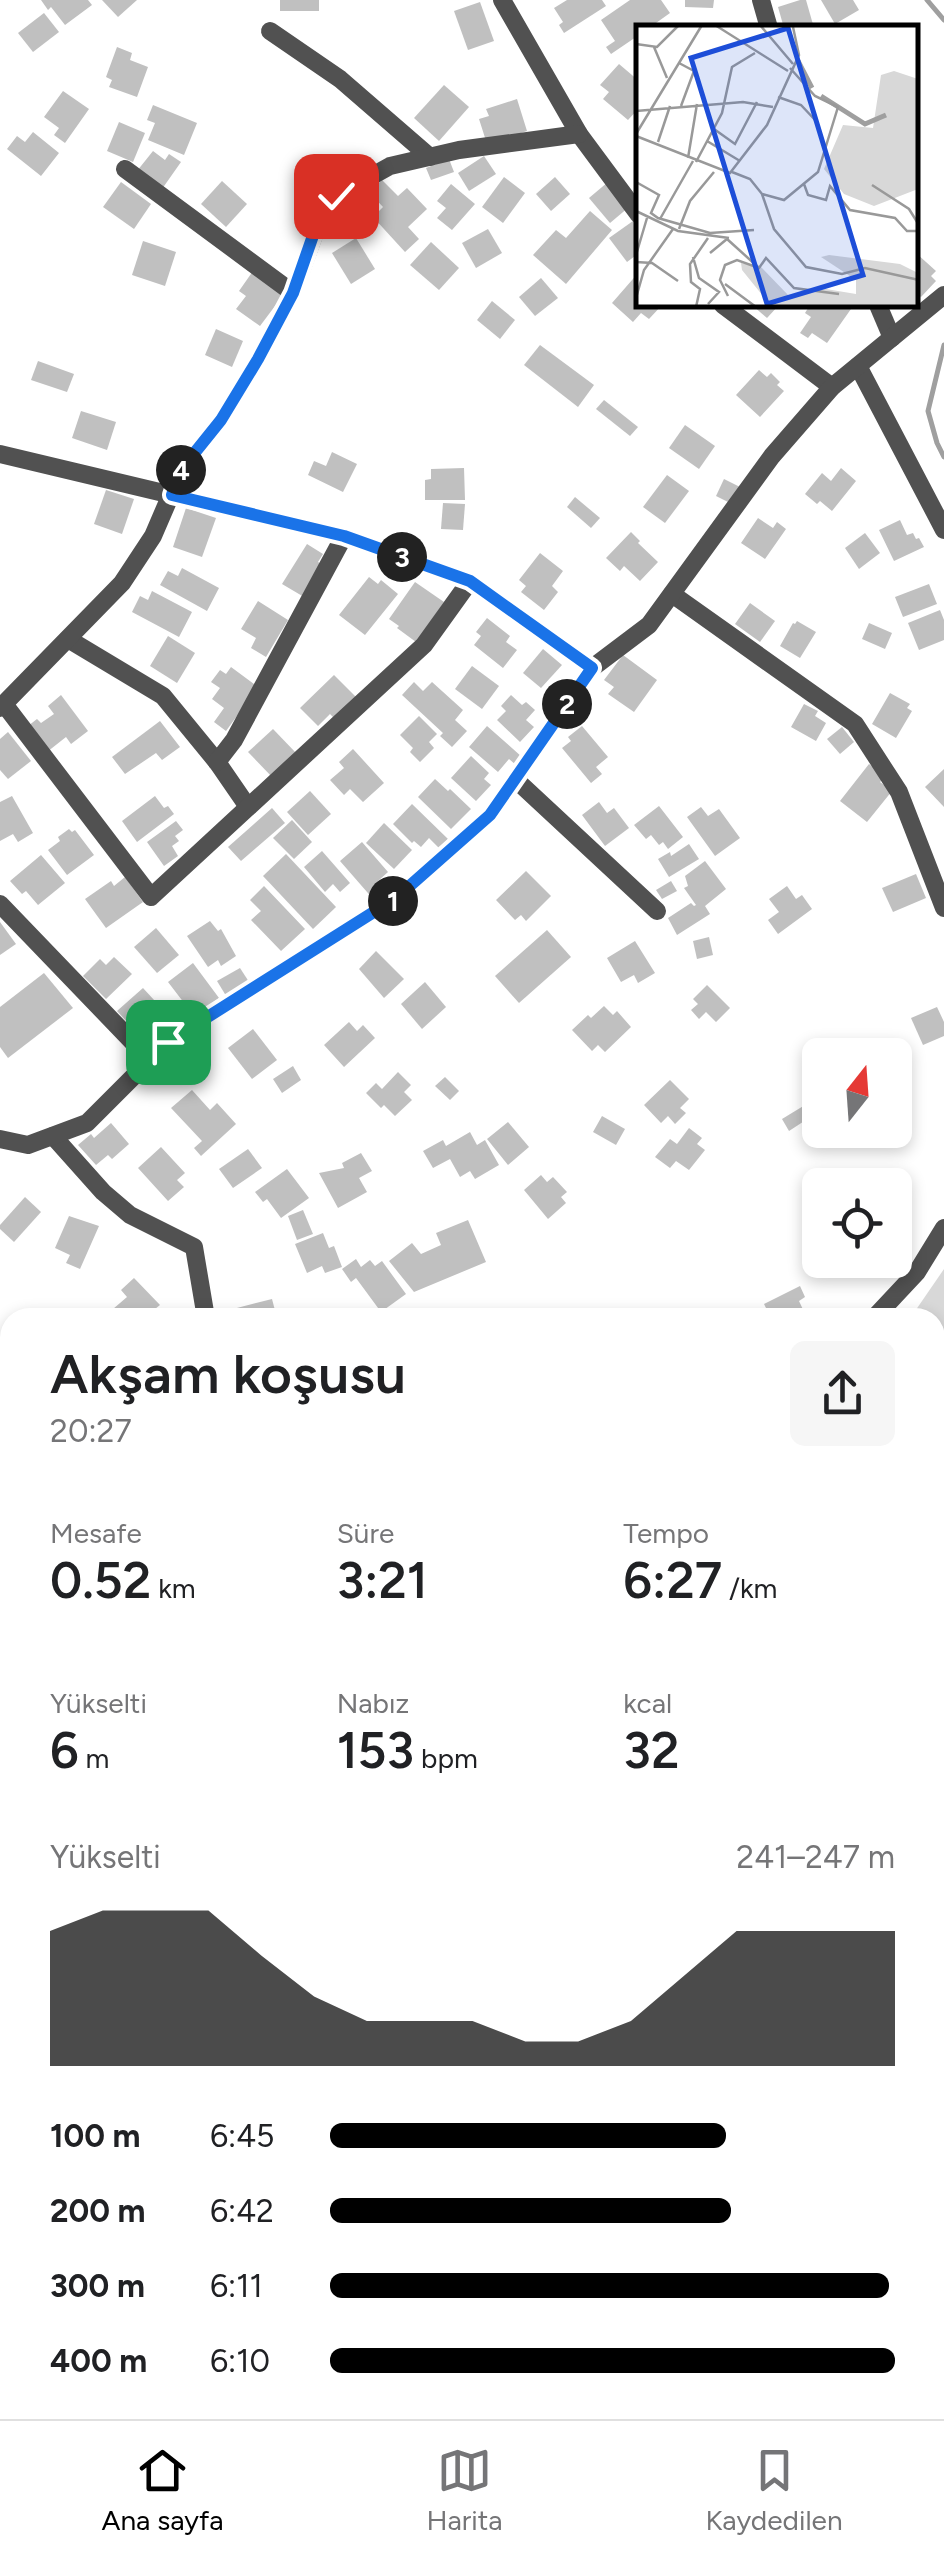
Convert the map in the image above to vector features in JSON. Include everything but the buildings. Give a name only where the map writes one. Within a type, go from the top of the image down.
[{"type":"street","points":[[502,0],[580,134],[636,210]]},
{"type":"street","points":[[761,0],[769,25]]},
{"type":"street","points":[[270,31],[340,79],[430,156]]},
{"type":"street","points":[[470,581],[424,645],[150,897],[2,706],[122,584],[153,536],[180,471],[221,420],[258,359],[293,293],[316,227],[336,196],[390,166],[460,150],[580,134]]},
{"type":"street","points":[[125,170],[293,293]]},
{"type":"street","points":[[0,1139],[28,1145],[87,1123],[168,1042],[396,898],[490,815],[592,668],[650,625],[772,456],[832,387],[944,295]]},
{"type":"street","points":[[727,308],[832,387]]},
{"type":"street","points":[[879,308],[892,338]]},
{"type":"street","points":[[858,366],[944,530]]},
{"type":"street","points":[[0,454],[344,536],[470,581],[592,668]]},
{"type":"street","points":[[217,762],[234,740],[344,536]]},
{"type":"street","points":[[672,594],[855,724],[899,792],[944,908]]},
{"type":"street","points":[[68,639],[163,696],[248,807]]},
{"type":"street","points":[[515,778],[657,911]]},
{"type":"street","points":[[0,904],[150,1060]]},
{"type":"street","points":[[52,1136],[102,1192],[130,1215],[194,1246],[204,1308]]},
{"type":"street","points":[[883,1308],[917,1272],[944,1228]]},
{"type":"shaded area","points":[[944,1269],[944,1308],[917,1308]]},
{"type":"waterway","points":[[927,0],[944,20]]},
{"type":"waterway","points":[[944,345],[928,411],[944,457]]},
{"type":"route","points":[[168,1042],[396,898],[490,815],[592,668],[470,581],[344,536],[172,495],[180,471],[221,420],[258,359],[293,293],[316,227],[336,196]]}]
